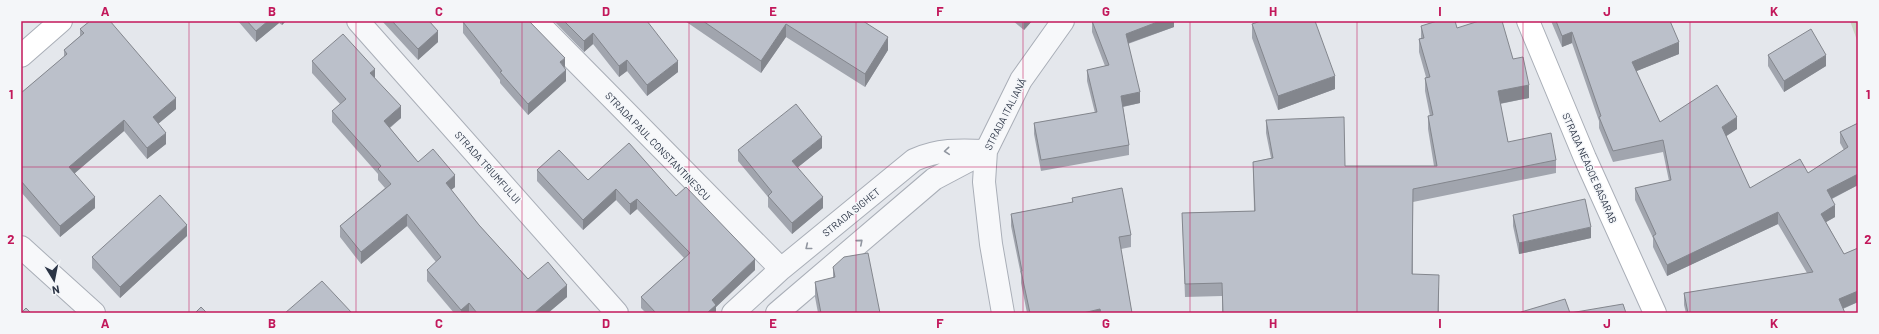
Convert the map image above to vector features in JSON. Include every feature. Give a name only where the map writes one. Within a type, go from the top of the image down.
[{"type":"main road","points":[[21,56],[61,21]]},
{"type":"main road","name":"STRADA NEAGOE BASARAB","points":[[1528,21],[1585,158],[1655,313]]},
{"type":"street","name":"STRADA TRIUMFULUI","points":[[358,21],[617,313]]},
{"type":"street","name":"STRADA PAUL CONSTANTINESCU","points":[[536,21],[781,269]]},
{"type":"street","name":"STRADA ITALIANĂ","points":[[1003,313],[991,244],[984,182],[986,151],[1021,80],[1063,21]]},
{"type":"street","name":"STRADA SIGHET","points":[[733,313],[781,269],[914,160],[927,154],[947,150],[986,151]]},
{"type":"street","points":[[777,313],[934,179],[986,151]]},
{"type":"street","points":[[21,247],[94,313]]},
{"type":"green space","points":[[1850,21],[1858,21],[1858,43]]},
{"type":"building","points":[[90,21],[110,21],[176,98],[153,117],[166,133],[147,148],[124,120],[69,167],[95,197],[60,226],[21,181],[21,93],[67,54],[64,50],[84,33],[80,29]]},
{"type":"building","points":[[247,21],[268,21],[256,31]]},
{"type":"building","points":[[392,21],[429,21],[438,31],[418,49]]},
{"type":"building","points":[[529,21],[565,58],[560,62],[566,70],[528,104],[500,72],[502,71],[463,22]]},
{"type":"building","points":[[564,21],[647,21],[678,61],[647,85],[627,60],[619,66],[593,33],[584,41]]},
{"type":"building","points":[[703,21],[863,21],[888,37],[865,74],[786,24],[761,61]]},
{"type":"building","points":[[1092,21],[1160,21],[1126,34],[1140,92],[1121,96],[1129,145],[1041,160],[1034,123],[1097,112],[1087,70],[1109,65]]},
{"type":"building","points":[[1261,21],[1315,21],[1335,76],[1278,96],[1252,24]]},
{"type":"building","points":[[1437,21],[1455,21],[1457,28],[1479,21],[1502,21],[1513,59],[1523,57],[1529,85],[1498,91],[1508,142],[1551,133],[1556,160],[1413,189],[1412,274],[1439,275],[1438,313],[1223,313],[1222,283],[1185,284],[1182,213],[1255,211],[1253,162],[1273,158],[1266,120],[1344,117],[1345,166],[1437,166],[1428,116],[1433,115],[1425,78],[1430,77],[1419,39],[1424,38],[1421,26]]},
{"type":"building","points":[[1556,21],[1670,21],[1679,42],[1632,62],[1660,122],[1717,85],[1737,117],[1722,127],[1750,188],[1800,159],[1808,173],[1848,147],[1840,132],[1858,123],[1858,174],[1827,190],[1835,205],[1821,214],[1844,254],[1858,248],[1858,291],[1839,299],[1845,313],[1688,313],[1684,293],[1813,272],[1778,212],[1667,265],[1653,236],[1656,234],[1635,188],[1671,180],[1663,140],[1613,151],[1599,117],[1601,116],[1572,32],[1562,36]]},
{"type":"building","points":[[1811,29],[1826,55],[1784,81],[1768,55]]},
{"type":"building","points":[[343,34],[375,69],[370,73],[401,106],[384,121],[418,162],[433,149],[455,175],[446,183],[479,225],[528,279],[548,262],[567,285],[534,313],[477,313],[469,303],[461,310],[427,270],[441,257],[407,214],[361,252],[340,226],[391,184],[378,169],[381,166],[332,111],[346,99],[312,61]]},
{"type":"building","points":[[796,104],[822,137],[792,161],[823,197],[792,223],[768,196],[772,192],[738,150]]},
{"type":"building","points":[[629,143],[676,196],[686,187],[755,259],[712,300],[716,305],[707,313],[656,313],[641,297],[690,253],[637,199],[630,204],[616,189],[583,220],[537,170],[559,150],[588,180]]},
{"type":"building","points":[[1122,188],[1131,235],[1119,237],[1132,313],[1101,313],[1100,309],[1083,313],[1030,313],[1011,214],[1073,202],[1072,198]]},
{"type":"building","points":[[160,195],[187,225],[120,287],[92,257]]},
{"type":"building","points":[[1585,199],[1591,227],[1519,243],[1513,215]]},
{"type":"building","points":[[868,253],[880,313],[821,313],[815,282],[835,277],[833,267],[844,257]]},
{"type":"building","points":[[322,281],[352,313],[285,313]]},
{"type":"building","points":[[1565,299],[1570,313],[1521,313],[1521,312]]},
{"type":"building","points":[[1623,304],[1626,313],[1570,313]]},
{"type":"building","points":[[201,307],[207,313],[195,313]]},
{"type":"building","points":[[26,308],[31,313],[21,313]]}]
